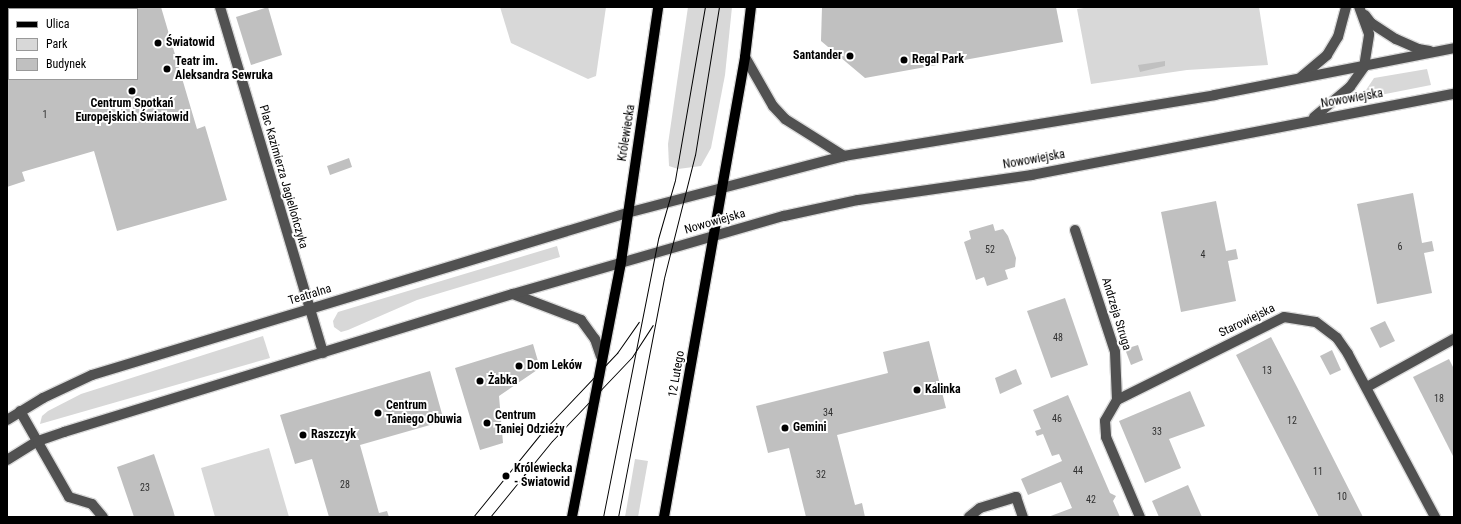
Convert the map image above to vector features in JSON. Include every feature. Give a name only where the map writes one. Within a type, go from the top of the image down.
[{"type":"main road","name":"Królewiecka","points":[[621,262],[658,7]]},
{"type":"main road","points":[[715,235],[745,57],[751,7]]},
{"type":"main road","name":"12 Lutego","points":[[664,517],[715,235]]},
{"type":"main road","points":[[572,517],[601,356],[621,262]]},
{"type":"street","name":"Plac Kazimierza Jagiellończyka","points":[[220,7],[323,353]]},
{"type":"street","points":[[1298,79],[1327,55],[1338,37],[1346,7]]},
{"type":"street","points":[[1360,9],[1371,22],[1396,39],[1418,48],[1438,51]]},
{"type":"street","points":[[1311,120],[1339,98],[1364,67],[1369,34],[1360,9]]},
{"type":"street","points":[[627,213],[844,156],[1148,106],[1364,67],[1454,48]]},
{"type":"street","points":[[745,57],[773,106],[785,120],[844,156]]},
{"type":"street","name":"Nowowiejska","points":[[621,262],[715,235],[858,200],[1032,175],[1311,120],[1454,94]]},
{"type":"street","name":"Teatralna","points":[[7,420],[20,411],[92,375],[309,308],[627,213]]},
{"type":"street","name":"Andrzeja Struga","points":[[1075,230],[1115,352],[1117,400]]},
{"type":"street","points":[[8,457],[38,441],[621,262]]},
{"type":"street","points":[[513,294],[581,320],[595,338],[601,356]]},
{"type":"street","name":"Starowiejska","points":[[1117,400],[1284,317],[1316,322],[1337,338],[1367,387],[1435,517]]},
{"type":"street","points":[[1367,387],[1454,339]]},
{"type":"street","points":[[1117,400],[1104,421],[1106,437],[1140,517]]},
{"type":"street","points":[[20,411],[69,497],[92,504],[103,517]]},
{"type":"street","points":[[969,517],[980,508],[1016,497],[1023,517]]},
{"type":"green space","points":[[500,7],[606,7],[596,76],[588,79],[511,43]]},
{"type":"green space","points":[[688,7],[732,7],[725,75],[711,148],[701,166],[678,169],[669,166],[668,144]]},
{"type":"green space","points":[[1091,7],[1259,7],[1268,65],[1187,70],[1091,84],[1077,9]]},
{"type":"green space","points":[[1427,69],[1431,85],[1360,99],[1374,78]]},
{"type":"green space","points":[[557,246],[560,257],[417,300],[348,330],[341,332],[334,327],[333,321],[338,312]]},
{"type":"green space","points":[[263,336],[270,358],[40,424],[42,416],[48,411],[81,394]]},
{"type":"green space","points":[[269,448],[289,517],[215,517],[201,468]]},
{"type":"green space","points":[[635,459],[648,461],[638,517],[625,517]]},
{"type":"building","points":[[52,7],[161,7],[197,129],[205,126],[227,200],[117,231],[94,151],[22,172],[25,181],[7,187],[7,49],[8,80],[138,80],[138,8]]},
{"type":"building","points":[[268,7],[282,55],[251,65],[236,17]]},
{"type":"building","name":"Regal Park","points":[[822,7],[1056,7],[1063,42],[865,78],[821,41]]},
{"type":"building","points":[[1165,61],[1165,66],[1140,72],[1138,65]]},
{"type":"building","points":[[349,158],[352,167],[330,175],[327,166]]},
{"type":"building","points":[[1413,193],[1422,243],[1432,241],[1434,251],[1424,253],[1432,293],[1377,304],[1357,204]]},
{"type":"building","points":[[1216,201],[1226,251],[1236,249],[1238,259],[1228,261],[1236,301],[1181,312],[1161,212]]},
{"type":"building","points":[[993,224],[995,231],[1003,229],[1008,236],[1016,258],[1015,267],[1005,270],[1008,279],[987,286],[984,277],[976,280],[964,242],[971,239],[969,231]]},
{"type":"building","points":[[1065,298],[1088,365],[1051,378],[1027,311]]},
{"type":"building","points":[[1385,321],[1395,341],[1380,348],[1370,328]]},
{"type":"building","points":[[1271,337],[1363,517],[1319,517],[1236,355]]},
{"type":"building","points":[[929,341],[946,408],[837,435],[855,505],[862,503],[865,517],[806,517],[789,448],[768,453],[756,406],[888,373],[883,352]]},
{"type":"building","points":[[533,344],[540,368],[499,396],[503,443],[480,450],[455,368]]},
{"type":"building","points":[[1138,345],[1143,360],[1131,365],[1125,349]]},
{"type":"building","points":[[1332,350],[1341,370],[1330,375],[1320,356]]},
{"type":"building","points":[[1449,359],[1454,369],[1454,458],[1413,377]]},
{"type":"building","points":[[1016,369],[1022,384],[1000,394],[995,378]]},
{"type":"building","points":[[430,371],[444,421],[360,445],[379,513],[387,511],[389,517],[329,517],[312,459],[295,464],[280,415]]},
{"type":"building","points":[[1190,391],[1205,426],[1169,439],[1181,468],[1145,483],[1119,421]]},
{"type":"building","points":[[1068,395],[1110,493],[1116,496],[1113,501],[1120,517],[1048,517],[1072,508],[1061,482],[1028,495],[1021,479],[1062,461],[1059,454],[1052,456],[1043,434],[1037,436],[1035,431],[1041,429],[1033,410]]},
{"type":"building","points":[[154,454],[175,517],[134,517],[117,467]]},
{"type":"building","points":[[1188,485],[1202,517],[1159,517],[1152,501]]},
{"type":"tram line","points":[[603,517],[658,239],[675,180],[705,7]]},
{"type":"tram line","points":[[618,517],[664,278],[695,155],[719,7]]},
{"type":"tram line","points":[[473,517],[543,431],[617,353],[639,322]]},
{"type":"tram line","points":[[490,517],[552,441],[632,357],[653,325]]},
{"type":"place","name":"Światowid","points":[[158,43]]},
{"type":"place","name":"Santander","points":[[850,56]]},
{"type":"place","name":"Regal Park","points":[[904,60]]},
{"type":"place","name":"Teatr im. Aleksandra Sewruka","points":[[167,69]]},
{"type":"place","name":"Centrum Spotkań Europejskich Światowid","points":[[132,91]]},
{"type":"place","name":"Dom Leków","points":[[519,366]]},
{"type":"place","name":"Żabka","points":[[480,381]]},
{"type":"place","name":"Kalinka","points":[[917,390]]},
{"type":"place","name":"Centrum Taniego Obuwia","points":[[378,413]]},
{"type":"place","name":"Centrum Taniej Odzieży","points":[[487,423]]},
{"type":"place","name":"Gemini","points":[[785,428]]},
{"type":"place","name":"Raszczyk","points":[[303,435]]},
{"type":"place","name":"Królewiecka - Światowid","points":[[506,476]]}]
